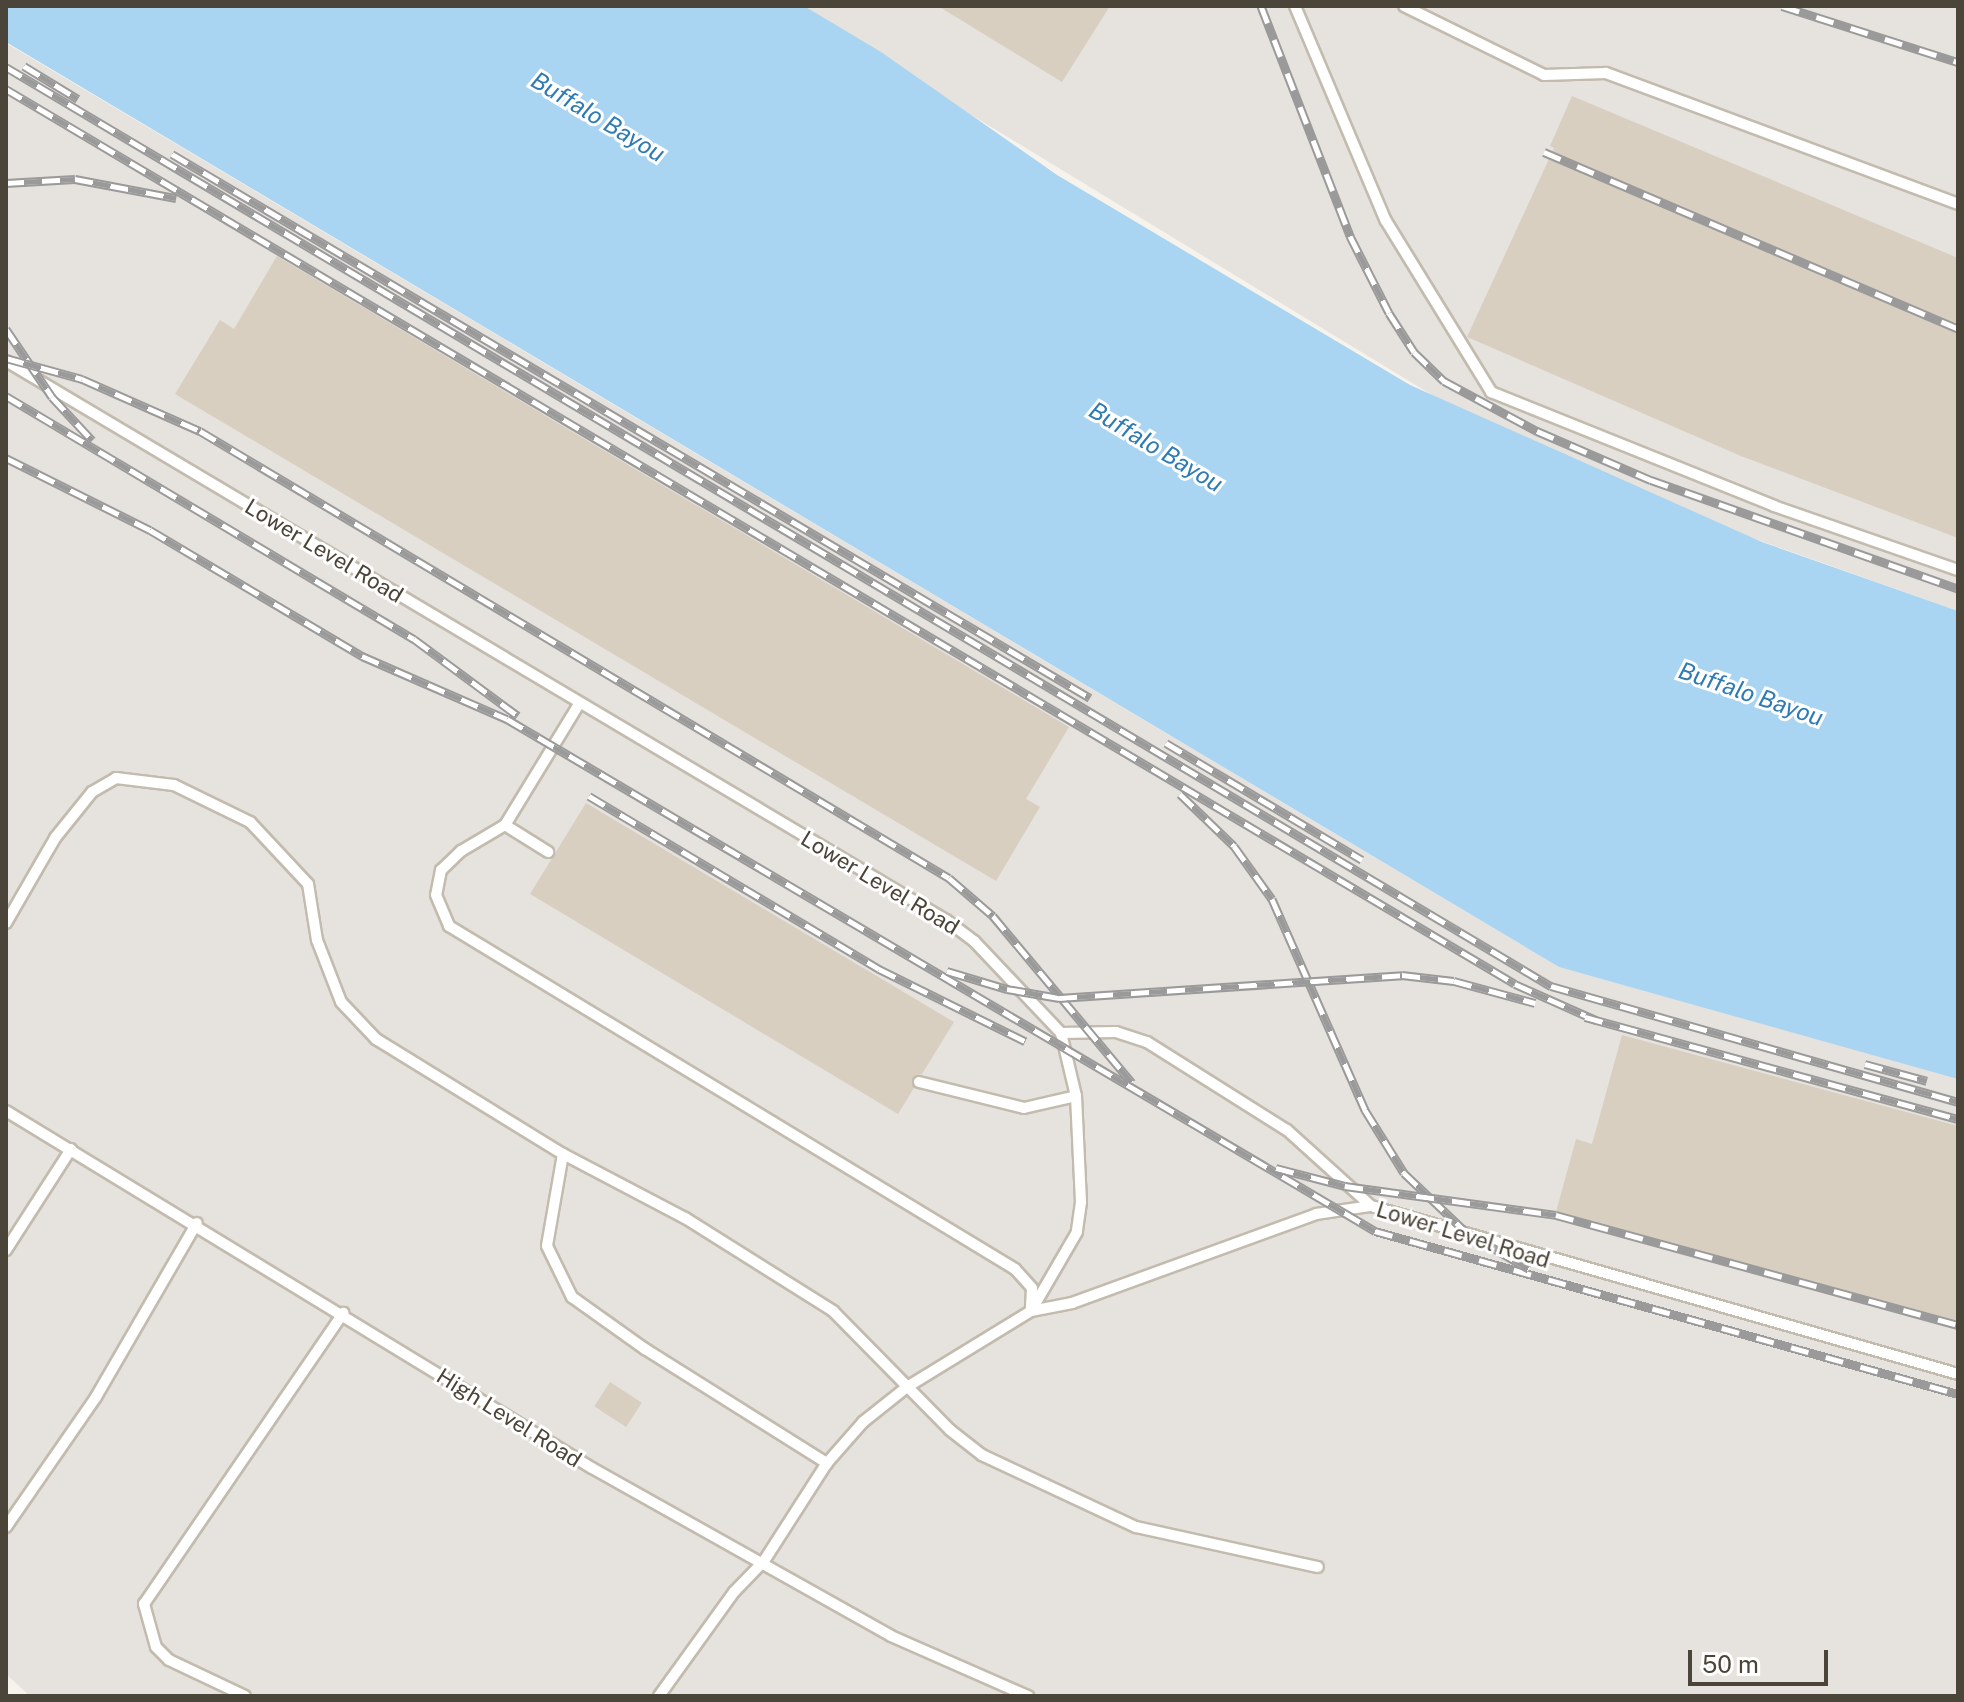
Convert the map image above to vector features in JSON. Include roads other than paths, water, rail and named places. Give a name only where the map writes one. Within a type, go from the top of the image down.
[{"type":"lane","points":[[1295,6],[1386,221],[1491,392],[1774,506],[1958,570]]},
{"type":"lane","points":[[1404,6],[1544,75],[1606,73],[1958,204]]},
{"type":"lane","name":"Lower Level Road","points":[[6,361],[946,920],[1061,1033]]},
{"type":"lane","points":[[579,704],[505,825],[461,851],[441,870],[436,895],[449,926],[1015,1269],[1032,1288],[1031,1311]]},
{"type":"lane","points":[[6,923],[55,838],[92,792],[116,778],[174,785],[250,822],[308,884],[317,940],[341,1002],[376,1039],[563,1154],[685,1218],[833,1311],[907,1387],[982,1455],[1136,1527],[1318,1567]]},
{"type":"lane","points":[[505,825],[548,852]]},
{"type":"lane","points":[[659,1696],[721,1607],[764,1561],[827,1463],[863,1422],[907,1387],[1031,1311],[1077,1232],[1081,1163],[1076,1096],[1061,1033],[1116,1032],[1147,1042],[1287,1130],[1371,1206]]},
{"type":"lane","points":[[919,1082],[1024,1108],[1076,1096]]},
{"type":"lane","name":"High Level Road","points":[[6,1111],[197,1223],[592,1468],[764,1561],[891,1636],[1028,1696]]},
{"type":"lane","points":[[6,1250],[71,1149]]},
{"type":"lane","points":[[563,1154],[547,1246],[572,1297],[645,1349],[827,1463]]},
{"type":"lane","name":"Lower Level Road","points":[[1031,1311],[1100,1294],[1257,1232],[1333,1210],[1371,1206],[1958,1374]]},
{"type":"lane","points":[[6,1527],[96,1397],[197,1223]]},
{"type":"lane","points":[[245,1696],[169,1660],[156,1647],[144,1604],[343,1313]]},
{"type":"water","name":"Buffalo Bayou","points":[[6,6],[804,6],[881,52],[1057,175],[1410,385],[1762,542],[1958,611],[1958,1079],[1559,967],[6,42]]},
{"type":"railway","points":[[1261,6],[1350,236],[1389,313],[1414,352],[1444,381],[1537,431],[1651,480],[1958,589]]},
{"type":"railway","points":[[1782,6],[1958,62]]},
{"type":"railway","points":[[24,66],[78,99]]},
{"type":"railway","points":[[6,67],[1551,986],[1958,1102]]},
{"type":"railway","points":[[6,89],[1515,984],[1596,1020]]},
{"type":"railway","points":[[1544,152],[1958,329]]},
{"type":"railway","points":[[172,154],[1090,698]]},
{"type":"railway","points":[[6,183],[75,179],[176,198]]},
{"type":"railway","points":[[6,329],[52,397],[92,440]]},
{"type":"railway","points":[[6,358],[82,379],[200,431],[949,878],[993,916],[1132,1083]]},
{"type":"railway","points":[[6,396],[414,639],[518,716]]},
{"type":"railway","points":[[6,458],[150,530],[362,656],[507,719],[1375,1231],[1958,1394]]},
{"type":"railway","points":[[1166,743],[1362,860]]},
{"type":"railway","points":[[1180,794],[1234,846],[1272,899],[1365,1110],[1404,1173],[1466,1232],[1529,1269]]},
{"type":"railway","points":[[589,796],[879,969],[1025,1041]]},
{"type":"railway","points":[[947,971],[1007,989],[1059,998],[1402,975],[1454,981],[1535,1003]]},
{"type":"railway","points":[[1585,1017],[1958,1119]]},
{"type":"railway","points":[[1865,1064],[1927,1081]]},
{"type":"railway","points":[[1276,1168],[1345,1186],[1556,1215],[1958,1325]]}]
